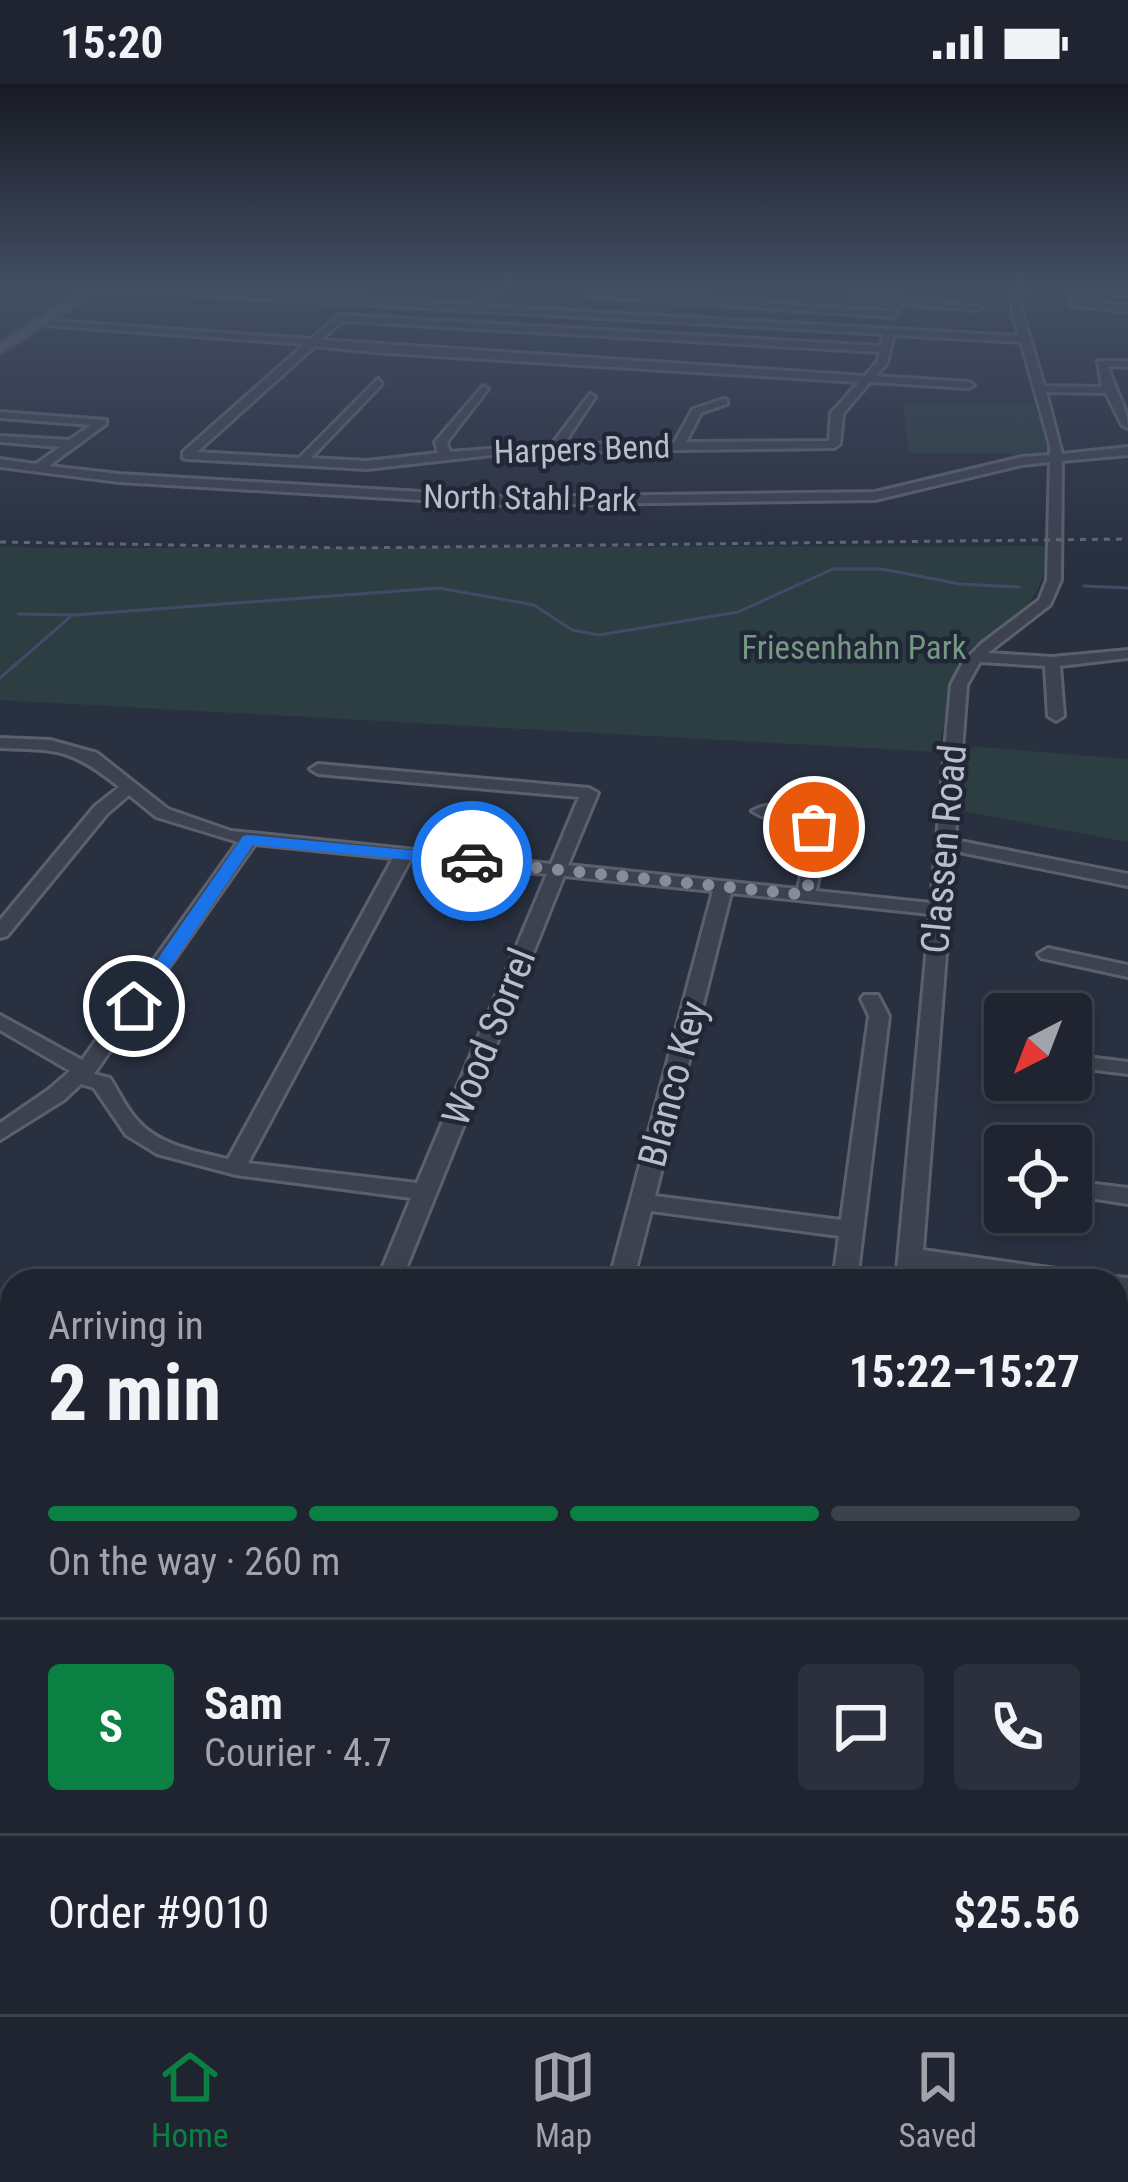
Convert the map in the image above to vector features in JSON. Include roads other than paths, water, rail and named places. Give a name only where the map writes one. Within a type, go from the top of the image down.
[{"type":"street","name":"Harpers Bend","points":[[275,375],[187,454],[367,465],[556,447],[834,444],[837,413],[868,379]]},
{"type":"street","points":[[805,375],[970,386]]},
{"type":"street","points":[[868,379],[871,375]]},
{"type":"street","points":[[976,656],[1049,597],[1054,580],[1055,463],[1037,375]]},
{"type":"street","points":[[1105,375],[1128,425]]},
{"type":"street","points":[[302,462],[378,382]]},
{"type":"street","points":[[445,457],[441,442],[482,389]]},
{"type":"street","points":[[1041,389],[1109,390]]},
{"type":"street","points":[[556,447],[590,397]]},
{"type":"street","points":[[678,446],[697,411],[723,402]]},
{"type":"street","points":[[0,415],[101,422],[41,466]]},
{"type":"street","points":[[0,439],[71,444]]},
{"type":"street","points":[[994,468],[1030,469],[1094,453],[1128,451]]},
{"type":"street","points":[[1055,463],[1094,453]]},
{"type":"street","name":"North Stahl Park","points":[[0,464],[134,479],[479,501],[875,496],[994,468],[1055,463]]},
{"type":"street","points":[[976,656],[1052,662],[1128,654]]},
{"type":"street","name":"Classen Road","points":[[909,1268],[959,685],[976,656]]},
{"type":"street","points":[[1052,662],[1056,716]]},
{"type":"street","points":[[1,742],[71,749],[111,769],[176,820],[248,840],[938,909]]},
{"type":"street","name":"Wood Sorrel","points":[[318,769],[589,793],[394,1269]]},
{"type":"street","points":[[0,932],[101,810],[129,787]]},
{"type":"street","points":[[761,811],[796,816],[814,827],[817,845],[806,895]]},
{"type":"street","points":[[0,1132],[82,1073],[112,1040],[248,840]]},
{"type":"street","points":[[944,843],[1128,880]]},
{"type":"street","points":[[235,1166],[404,854]]},
{"type":"street","name":"Blanco Key","points":[[624,1269],[724,886]]},
{"type":"street","points":[[1048,954],[1128,971]]},
{"type":"street","points":[[847,1269],[879,1016],[872,999]]},
{"type":"street","points":[[0,1021],[102,1083],[130,1127],[158,1146],[235,1166],[426,1192]]},
{"type":"street","points":[[1092,1063],[1128,1068]]},
{"type":"street","points":[[1092,1191],[1128,1196]]},
{"type":"street","points":[[642,1202],[853,1230]]},
{"type":"waterway","points":[[18,614],[75,615],[439,588],[534,605],[572,630],[599,635],[738,612],[833,569],[882,569],[960,584],[1019,587]]},
{"type":"waterway","points":[[1084,586],[1128,588]]},
{"type":"waterway","points":[[0,678],[70,617]]},
{"type":"railway","points":[[0,542],[349,548],[1128,539]]},
{"type":"park label","name":"Friesenhahn Park","points":[[854,647]]}]
